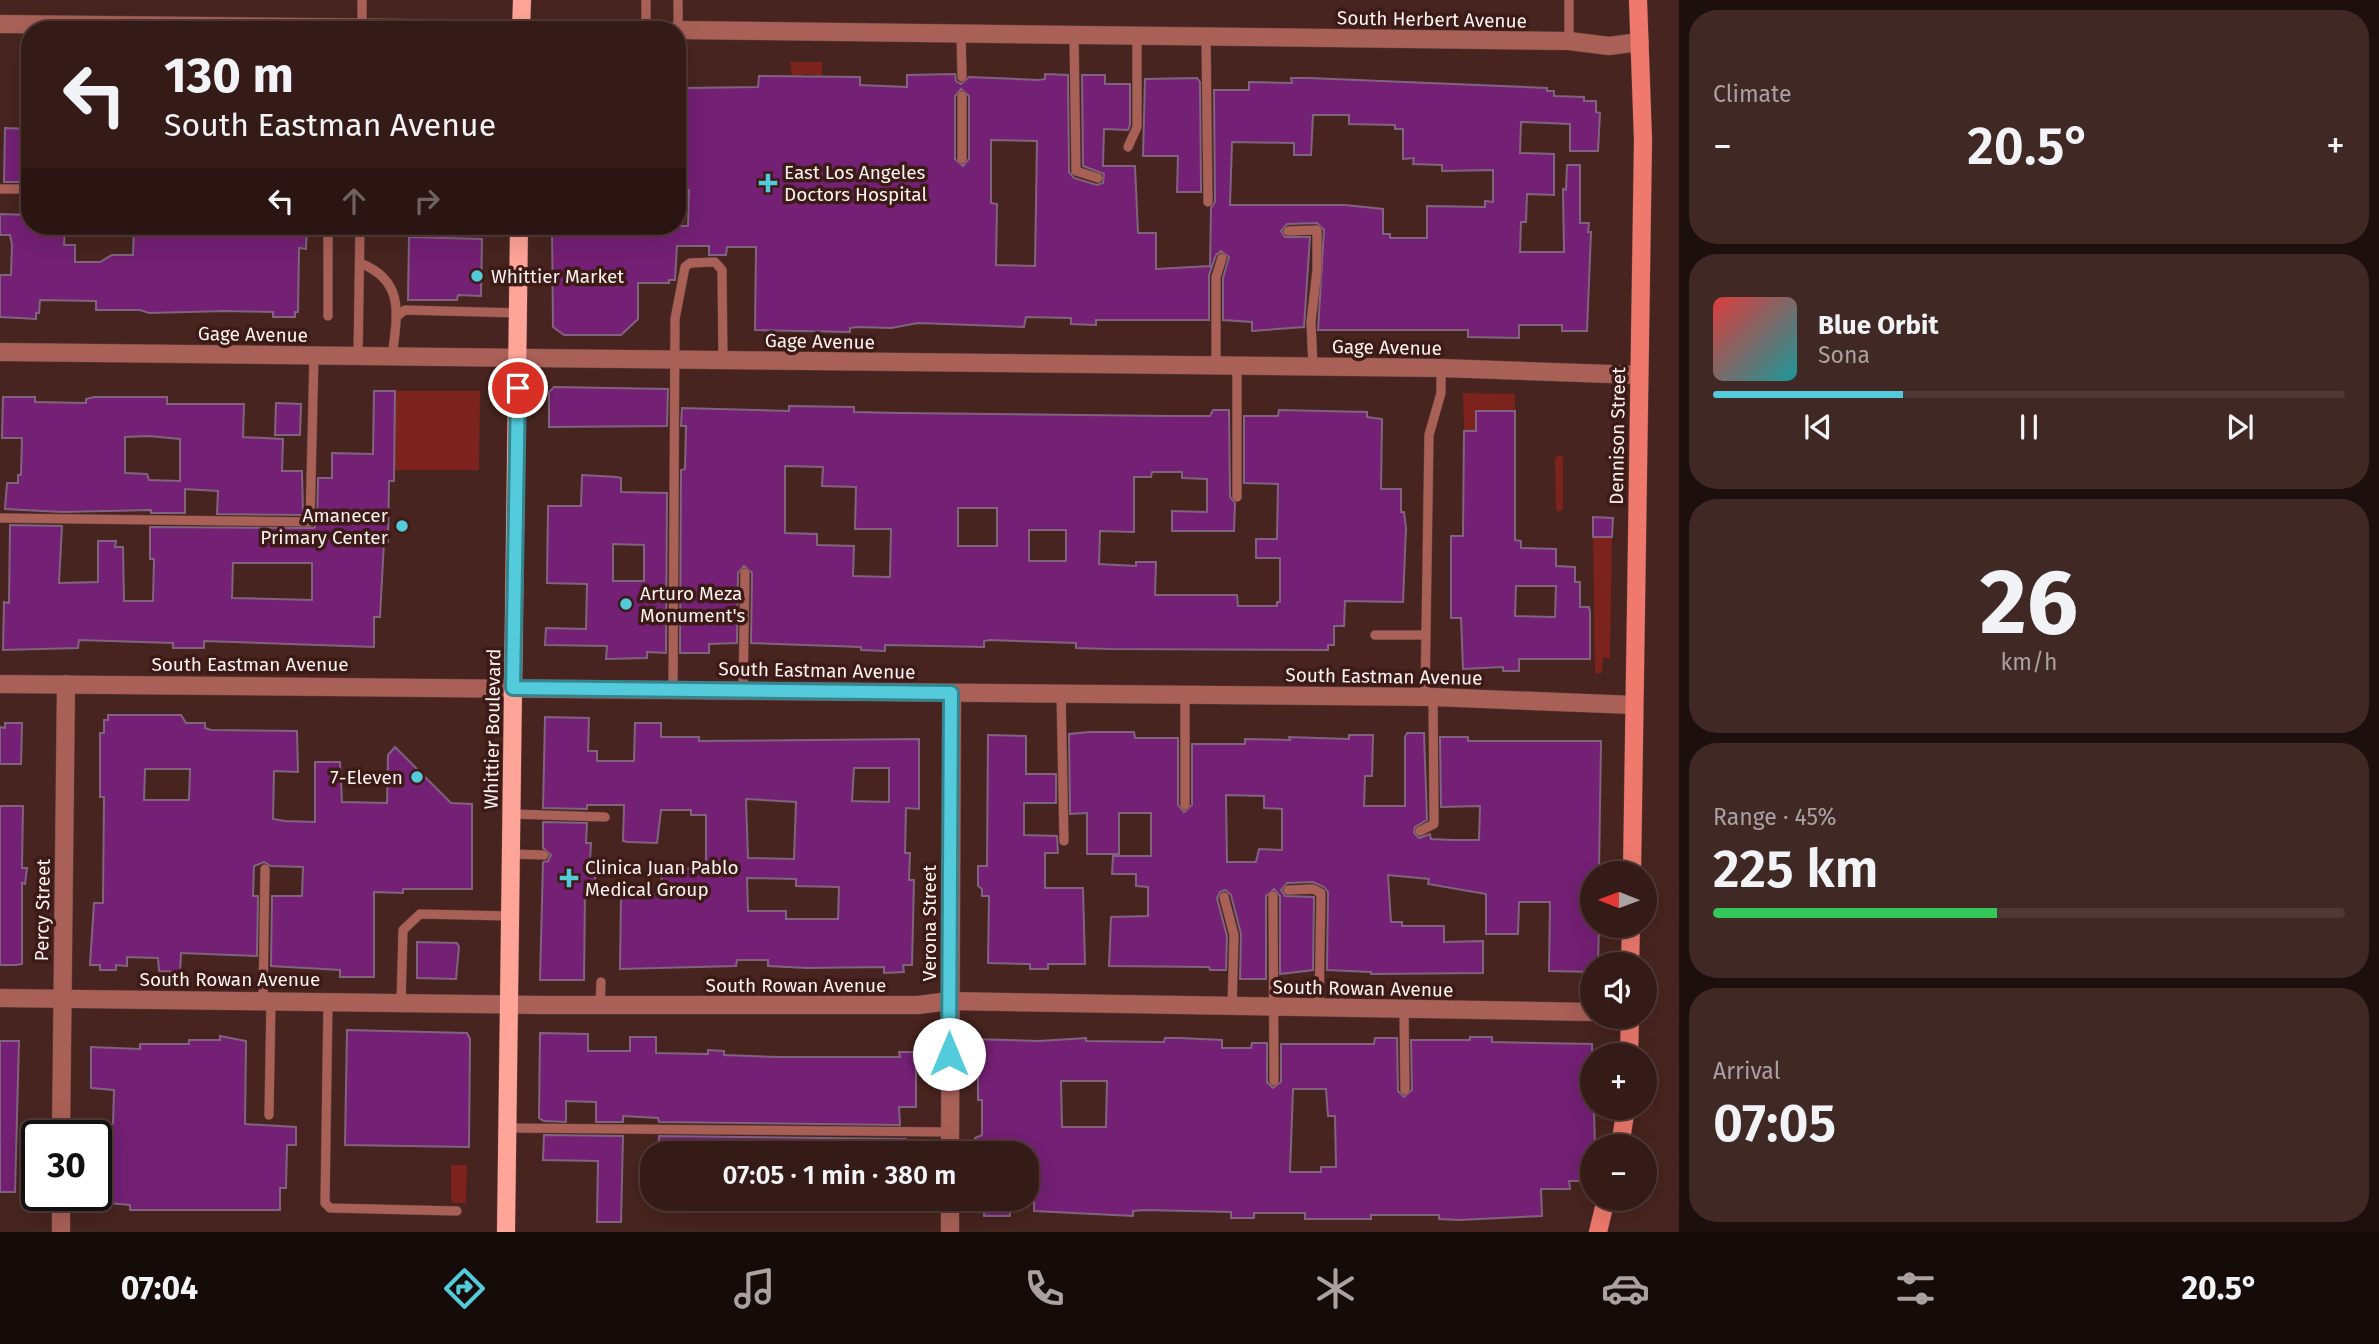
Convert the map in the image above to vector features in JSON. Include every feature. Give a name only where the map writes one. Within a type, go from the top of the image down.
[{"type":"main road","points":[[521,21],[522,0]]},
{"type":"main road","name":"Whittier Boulevard","points":[[506,1232],[519,235]]},
{"type":"street","name":"Dennison Street","points":[[1632,861],[1643,140],[1638,0]]},
{"type":"street","points":[[0,24],[21,24]]},
{"type":"street","name":"South Herbert Avenue","points":[[686,30],[1569,41],[1609,46],[1640,42]]},
{"type":"street","name":"Gage Avenue","points":[[0,352],[1441,368],[1639,375]]},
{"type":"street","name":"South Eastman Avenue","points":[[0,684],[1429,697],[1634,705]]},
{"type":"street","name":"Percy Street","points":[[61,1120],[66,684]]},
{"type":"street","name":"Verona Street","points":[[950,1141],[951,693]]},
{"type":"street","name":"South Rowan Avenue","points":[[0,998],[328,1000],[600,1006],[918,1005],[949,1001],[1580,1012]]},
{"type":"street","points":[[61,1211],[61,1232]]},
{"type":"street","points":[[950,1211],[950,1232]]},
{"type":"street","points":[[1598,1232],[1603,1211]]},
{"type":"lane","points":[[362,0],[362,21]]},
{"type":"lane","points":[[646,0],[646,21]]},
{"type":"lane","points":[[677,21],[678,0]]},
{"type":"lane","points":[[1569,0],[1569,41]]},
{"type":"lane","points":[[961,34],[962,78]]},
{"type":"lane","points":[[1074,35],[1076,171],[1098,178]]},
{"type":"lane","points":[[1128,147],[1137,127],[1137,36]]},
{"type":"lane","points":[[1206,37],[1208,202]]},
{"type":"lane","points":[[962,96],[962,159]]},
{"type":"lane","points":[[0,189],[21,189]]},
{"type":"lane","points":[[1288,231],[1318,230],[1311,322],[1313,367]]},
{"type":"lane","points":[[328,235],[328,316]]},
{"type":"lane","points":[[358,357],[360,235]]},
{"type":"lane","points":[[1216,366],[1216,277],[1222,258]]},
{"type":"lane","points":[[673,690],[677,360],[675,319],[686,264],[715,262],[720,266],[723,361]]},
{"type":"lane","points":[[360,263],[373,269],[391,285],[396,317],[392,357]]},
{"type":"lane","points":[[396,317],[405,310],[519,313]]},
{"type":"lane","points":[[0,518],[310,522],[314,356]]},
{"type":"lane","points":[[1237,366],[1237,497]]},
{"type":"lane","points":[[1420,831],[1434,824],[1425,635],[1429,435],[1441,393],[1441,368]]},
{"type":"lane","points":[[743,690],[745,573]]},
{"type":"lane","points":[[1375,635],[1425,635]]},
{"type":"lane","points":[[1061,694],[1064,841]]},
{"type":"lane","points":[[1185,695],[1185,805]]},
{"type":"lane","points":[[512,814],[605,817]]},
{"type":"lane","points":[[511,854],[544,855]]},
{"type":"lane","points":[[265,869],[269,1115]]},
{"type":"lane","points":[[1288,890],[1313,889],[1321,893],[1319,1008]]},
{"type":"lane","points":[[1273,896],[1274,1081]]},
{"type":"lane","points":[[1224,897],[1234,935],[1232,1007]]},
{"type":"lane","points":[[401,1003],[403,930],[420,914],[511,916]]},
{"type":"lane","points":[[600,1006],[601,982]]},
{"type":"lane","points":[[328,1000],[325,1203],[330,1208],[457,1211]]},
{"type":"lane","points":[[1404,1010],[1405,1090]]},
{"type":"lane","points":[[508,1128],[950,1132]]},
{"type":"shaded area","points":[[790,62],[822,62],[822,77],[807,74],[792,77]]},
{"type":"shaded area","points":[[395,391],[480,391],[479,470],[394,470]]},
{"type":"shaded area","points":[[1463,393],[1515,394],[1515,411],[1477,411],[1476,431],[1464,431]]},
{"type":"shaded area","points":[[1560,455],[1563,457],[1563,509],[1559,512],[1556,509],[1555,458]]},
{"type":"shaded area","points":[[1593,537],[1612,537],[1610,658],[1603,658],[1602,673],[1595,673]]},
{"type":"shaded area","points":[[451,1165],[467,1165],[466,1203],[453,1203],[451,1200]]},
{"type":"building","points":[[955,74],[956,81],[961,84],[969,77],[1039,80],[1045,79],[1045,74],[1068,75],[1069,172],[1074,178],[1097,185],[1103,183],[1104,174],[1083,166],[1082,75],[1105,75],[1105,84],[1130,84],[1130,125],[1128,130],[1104,129],[1103,166],[1135,166],[1138,233],[1156,233],[1156,269],[1210,266],[1211,208],[1215,202],[1214,90],[1249,90],[1249,82],[1292,83],[1291,78],[1309,78],[1547,88],[1547,91],[1554,91],[1554,96],[1584,97],[1584,101],[1596,101],[1596,112],[1600,113],[1598,151],[1570,151],[1570,124],[1521,122],[1520,153],[1554,154],[1554,195],[1527,194],[1526,222],[1521,222],[1520,252],[1564,252],[1563,189],[1566,190],[1567,165],[1580,165],[1580,223],[1589,223],[1588,232],[1591,232],[1587,331],[1562,331],[1562,325],[1519,325],[1519,338],[1468,337],[1468,330],[1318,330],[1324,230],[1317,223],[1287,224],[1281,231],[1285,237],[1310,237],[1304,327],[1252,331],[1252,322],[1223,320],[1223,278],[1229,257],[1221,251],[1216,255],[1209,275],[1209,320],[1096,320],[1096,325],[1071,324],[1071,318],[1026,317],[1024,327],[918,323],[891,328],[857,327],[850,328],[850,332],[755,330],[756,247],[727,247],[726,255],[709,255],[709,246],[677,246],[675,280],[669,280],[669,283],[638,283],[638,319],[621,335],[564,335],[553,327],[552,235],[686,235],[689,190],[686,190],[686,88],[758,87],[759,76],[860,77],[860,85],[907,87],[907,75]],"holes":[[[961,89],[969,96],[969,159],[963,166],[955,159],[955,96]],[[1313,115],[1349,115],[1349,124],[1395,125],[1395,129],[1403,129],[1403,159],[1414,158],[1413,164],[1442,165],[1442,171],[1493,170],[1493,202],[1485,201],[1485,207],[1427,206],[1427,238],[1390,238],[1390,234],[1383,234],[1383,209],[1345,205],[1230,205],[1232,142],[1294,143],[1294,155],[1311,155]],[[991,140],[1037,141],[1035,266],[996,265],[997,204],[991,203]]]},
{"type":"building","points":[[1197,78],[1200,82],[1201,192],[1177,192],[1178,156],[1143,156],[1145,79]]},
{"type":"building","points":[[5,128],[21,129],[21,182],[4,182]]},
{"type":"building","points":[[0,214],[21,215],[21,235],[65,235],[64,245],[75,245],[75,262],[100,262],[112,255],[133,255],[134,235],[307,235],[306,249],[299,248],[298,312],[295,312],[295,317],[273,317],[273,312],[149,313],[140,310],[96,310],[96,301],[40,300],[36,319],[0,317],[0,275],[11,275],[12,245],[10,235],[0,235]]},
{"type":"building","points":[[409,237],[482,239],[481,296],[458,295],[457,300],[408,300]]},
{"type":"building","points":[[554,387],[668,389],[667,426],[549,427],[549,392]]},
{"type":"building","points":[[374,391],[395,391],[394,481],[389,481],[388,542],[384,542],[380,617],[374,617],[374,647],[204,641],[204,648],[173,648],[173,643],[79,640],[78,648],[3,650],[4,602],[9,603],[10,525],[62,526],[59,583],[98,582],[98,541],[116,541],[115,547],[123,547],[124,601],[153,601],[154,559],[150,559],[150,527],[314,528],[317,522],[318,478],[332,478],[332,453],[373,454]],"holes":[[[233,563],[312,563],[312,600],[232,598]]]},
{"type":"building","points":[[3,397],[35,397],[35,402],[86,403],[86,399],[94,397],[167,397],[167,404],[244,404],[243,437],[283,439],[282,471],[302,471],[303,515],[217,514],[218,491],[185,489],[185,513],[151,513],[151,510],[62,512],[5,509],[7,483],[18,483],[18,475],[21,475],[22,438],[2,438]],"holes":[[[125,437],[180,439],[180,481],[149,480],[147,474],[125,473]]]},
{"type":"building","points":[[276,403],[301,404],[300,435],[275,435]]},
{"type":"building","points":[[789,406],[854,407],[854,412],[1210,416],[1213,410],[1229,410],[1230,497],[1235,503],[1234,531],[1172,531],[1172,511],[1207,512],[1207,479],[1182,478],[1182,472],[1152,472],[1151,477],[1134,477],[1134,532],[1100,531],[1099,564],[1136,566],[1136,562],[1156,562],[1155,595],[1237,595],[1238,606],[1277,606],[1277,602],[1280,602],[1280,558],[1256,558],[1256,539],[1277,539],[1278,484],[1244,483],[1244,416],[1278,416],[1279,410],[1367,412],[1367,417],[1382,419],[1381,489],[1401,489],[1401,512],[1404,512],[1406,528],[1403,602],[1345,601],[1344,626],[1334,626],[1334,645],[1328,645],[1328,650],[1076,648],[1076,643],[990,640],[984,641],[984,647],[885,645],[885,651],[861,650],[861,647],[751,643],[752,573],[744,566],[738,573],[737,643],[709,644],[709,653],[680,653],[681,470],[685,469],[686,426],[681,426],[682,408],[789,411]],"holes":[[[785,466],[823,467],[822,486],[856,487],[855,529],[891,529],[890,577],[853,576],[854,546],[817,545],[817,534],[785,533]],[[958,508],[997,508],[997,546],[958,546]],[[1029,530],[1066,530],[1066,561],[1029,561]]]},
{"type":"building","points":[[1476,411],[1515,411],[1515,540],[1521,541],[1521,548],[1556,549],[1556,566],[1575,567],[1575,582],[1580,582],[1580,607],[1589,607],[1590,612],[1590,659],[1519,659],[1519,671],[1503,671],[1503,667],[1463,669],[1461,618],[1451,618],[1451,536],[1463,536],[1464,431],[1476,431]],"holes":[[[1516,586],[1556,586],[1555,617],[1515,616]]]},
{"type":"building","points":[[582,475],[621,478],[621,492],[667,493],[666,653],[647,652],[647,658],[606,659],[607,646],[545,645],[546,628],[586,629],[587,584],[547,583],[548,506],[581,506]],"holes":[[[613,544],[644,545],[644,581],[613,581]]]},
{"type":"building","points":[[1593,517],[1613,518],[1612,537],[1593,537]]},
{"type":"building","points":[[108,715],[181,715],[186,723],[205,723],[205,728],[211,730],[297,731],[298,772],[274,771],[273,819],[285,821],[315,822],[315,762],[340,762],[342,802],[387,803],[388,755],[395,747],[451,803],[472,804],[472,889],[403,889],[403,893],[374,892],[374,977],[340,977],[340,970],[271,966],[272,896],[302,896],[303,867],[271,866],[264,862],[254,866],[253,896],[258,896],[257,956],[181,953],[180,972],[159,971],[158,958],[127,957],[127,966],[116,965],[116,970],[100,970],[100,965],[90,965],[94,903],[103,903],[104,797],[100,797],[100,733],[104,733],[104,720],[108,720]],"holes":[[[145,769],[190,769],[189,800],[144,800]]]},
{"type":"building","points":[[545,717],[589,718],[588,751],[597,751],[597,761],[634,761],[635,723],[661,723],[661,737],[699,737],[699,741],[919,739],[919,809],[906,808],[905,853],[910,853],[909,880],[914,880],[912,965],[903,965],[904,972],[884,973],[884,967],[768,966],[768,960],[737,960],[736,966],[620,969],[621,894],[661,894],[662,868],[706,869],[706,815],[691,815],[691,810],[661,810],[657,843],[628,842],[623,841],[624,805],[587,805],[587,809],[543,808]],"holes":[[[854,768],[889,768],[889,802],[852,801]],[[746,799],[796,802],[794,859],[748,858]],[[747,878],[796,879],[796,886],[839,887],[838,919],[786,919],[786,911],[748,911]]]},
{"type":"building","points":[[5,723],[22,723],[21,764],[0,764],[0,727],[5,728]]},
{"type":"building","points":[[1134,732],[1135,738],[1178,738],[1178,805],[1184,812],[1192,805],[1192,744],[1245,744],[1245,739],[1290,740],[1289,737],[1349,739],[1349,735],[1373,735],[1372,776],[1365,776],[1364,806],[1405,806],[1405,737],[1407,733],[1424,733],[1427,820],[1415,827],[1414,833],[1419,838],[1430,834],[1431,839],[1479,840],[1480,806],[1441,807],[1440,737],[1468,737],[1468,741],[1601,741],[1599,861],[1580,861],[1580,938],[1599,938],[1598,952],[1580,952],[1580,972],[1549,971],[1550,902],[1519,902],[1518,934],[1486,934],[1486,894],[1428,884],[1429,879],[1388,875],[1391,922],[1402,922],[1402,926],[1444,926],[1444,942],[1483,941],[1483,973],[1371,974],[1327,970],[1328,892],[1313,882],[1287,883],[1281,890],[1285,896],[1314,897],[1313,970],[1280,974],[1280,896],[1274,889],[1266,896],[1266,979],[1240,979],[1241,934],[1231,895],[1225,890],[1220,892],[1217,898],[1227,936],[1226,970],[1210,970],[1209,967],[1109,966],[1111,917],[1148,916],[1148,887],[1136,886],[1136,874],[1112,874],[1113,856],[1151,856],[1151,813],[1119,813],[1119,854],[1087,854],[1087,813],[1070,814],[1069,734]],"holes":[[[1226,795],[1264,796],[1264,808],[1282,809],[1282,850],[1259,849],[1256,862],[1227,862]]]},
{"type":"building","points":[[988,735],[1026,736],[1026,774],[1056,774],[1056,803],[1024,803],[1024,835],[1057,836],[1058,853],[1045,853],[1045,888],[1083,888],[1085,964],[1048,964],[1048,969],[1030,969],[1030,964],[988,963],[989,896],[982,896],[982,889],[978,886],[978,866],[987,866]]},
{"type":"building","points":[[0,806],[23,806],[22,868],[27,868],[25,884],[22,883],[22,964],[16,965],[0,965]]},
{"type":"building","points":[[543,822],[587,823],[586,843],[591,843],[590,860],[595,860],[595,893],[585,893],[584,980],[540,980],[543,862],[548,861],[551,855],[543,848]]},
{"type":"building","points":[[417,942],[457,943],[459,947],[456,979],[417,978]]},
{"type":"building","points":[[347,1030],[467,1033],[470,1039],[469,1147],[345,1145]]},
{"type":"building","points":[[540,1033],[588,1034],[588,1051],[630,1051],[630,1037],[656,1037],[656,1053],[708,1054],[708,1050],[724,1051],[724,1055],[900,1057],[899,1052],[916,1052],[916,1107],[899,1107],[900,1125],[659,1122],[658,1118],[623,1116],[623,1122],[596,1122],[596,1102],[566,1101],[566,1122],[544,1121],[539,1118]]},
{"type":"building","points":[[220,1036],[246,1041],[245,1124],[296,1127],[296,1145],[287,1145],[286,1188],[280,1188],[280,1210],[130,1210],[130,1205],[112,1203],[114,1090],[91,1088],[91,1047],[140,1049],[140,1044],[189,1044],[189,1040],[220,1040]]},
{"type":"building","points":[[1470,1037],[1492,1037],[1492,1042],[1580,1044],[1580,1120],[1594,1120],[1595,1134],[1580,1134],[1580,1181],[1569,1181],[1570,1189],[1541,1189],[1542,1216],[1459,1220],[1439,1219],[1439,1215],[1371,1215],[1371,1219],[1305,1219],[1305,1213],[1254,1213],[1254,1218],[1231,1218],[1231,1212],[1144,1210],[1133,1211],[1133,1216],[1034,1211],[1039,1211],[1039,1141],[975,1141],[975,1138],[982,1135],[982,1100],[978,1100],[978,1065],[973,1061],[973,1039],[1039,1041],[1086,1038],[1086,1041],[1164,1042],[1165,1038],[1180,1038],[1222,1040],[1222,1048],[1251,1048],[1252,1043],[1267,1043],[1267,1082],[1273,1088],[1281,1082],[1281,1044],[1374,1044],[1375,1038],[1397,1038],[1398,1091],[1404,1097],[1412,1090],[1411,1040],[1470,1040]],"holes":[[[1061,1081],[1107,1081],[1106,1127],[1062,1127]],[[1293,1089],[1326,1089],[1328,1116],[1335,1116],[1336,1167],[1321,1167],[1321,1172],[1290,1172]]]},
{"type":"building","points":[[0,1041],[19,1041],[15,1192],[0,1192]]},
{"type":"building","points":[[544,1135],[623,1136],[621,1222],[597,1222],[598,1161],[543,1160]]},
{"type":"building","points":[[659,1136],[906,1139],[906,1141],[659,1141]]},
{"type":"building","points":[[984,1211],[1010,1211],[1010,1216],[984,1216]]},
{"type":"place","name":"East Los Angeles Doctors Hospital","points":[[768,183]]},
{"type":"place","name":"Whittier Market","points":[[477,276]]},
{"type":"place","name":"Amanecer Primary Center","points":[[402,526]]},
{"type":"place","name":"Arturo Meza Monument's","points":[[626,604]]},
{"type":"place","name":"7-Eleven","points":[[417,777]]},
{"type":"place","name":"Clinica Juan Pablo Medical Group","points":[[569,878]]},
{"type":"route","points":[[518,388],[513,688],[951,693],[949,1054]]}]
